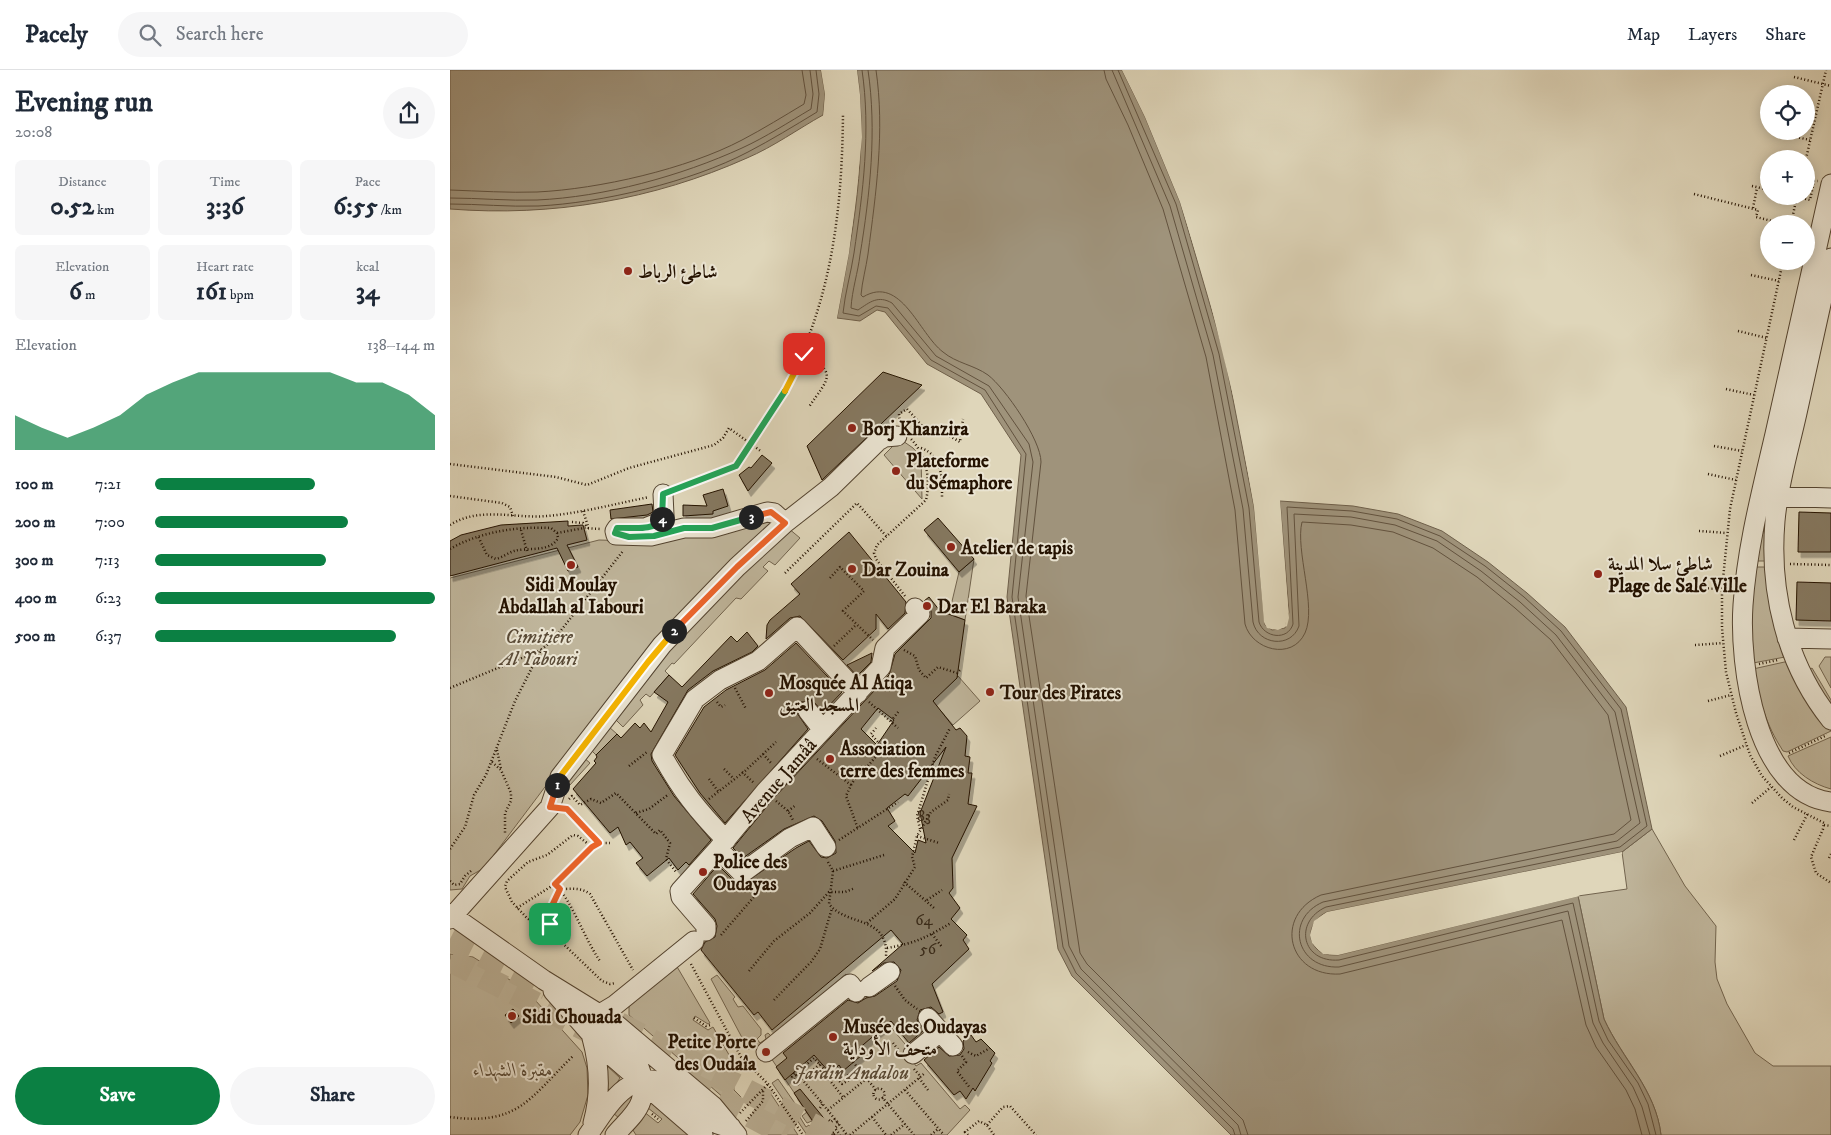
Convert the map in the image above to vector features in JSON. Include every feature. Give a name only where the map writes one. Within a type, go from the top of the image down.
[{"type":"street","points":[[1831,184],[1770,496],[1775,519],[1774,564],[1776,590],[1787,638],[1810,688],[1831,720]]},
{"type":"street","points":[[1824,800],[1794,784],[1774,760],[1755,716],[1745,667],[1743,637],[1746,576],[1770,496],[1831,258]]},
{"type":"street","points":[[738,1125],[617,1025],[544,980],[451,916],[550,807],[560,777],[653,656],[737,567],[785,523],[832,487],[878,441],[903,433]]},
{"type":"street","points":[[663,494],[664,515],[660,522],[645,528],[617,528],[615,531],[616,535],[654,536],[684,528],[712,528],[767,512],[774,513],[785,523]]},
{"type":"street","points":[[1770,496],[1831,498]]},
{"type":"street","name":"Avenue Jamââ","points":[[686,885],[764,792],[881,668],[887,645],[920,614],[916,608]]},
{"type":"street","points":[[827,854],[813,827],[790,838],[742,873],[680,786],[662,755],[695,699],[706,689],[758,661],[797,627],[858,693]]},
{"type":"street","points":[[1787,638],[1831,639]]},
{"type":"street","points":[[808,711],[822,730]]},
{"type":"street","points":[[600,1014],[615,1005],[707,936],[704,924],[680,895],[680,891],[686,885]]},
{"type":"street","points":[[766,1052],[850,984],[862,989],[890,972]]},
{"type":"street","points":[[544,980],[592,1038],[703,1135]]},
{"type":"street","points":[[600,1014],[603,1023],[633,1053],[638,1064],[642,1082],[641,1101],[615,1135]]},
{"type":"street","points":[[905,1051],[934,1025],[957,1051]]},
{"type":"street","points":[[590,1133],[598,1104],[599,1088],[598,1062],[592,1038]]},
{"type":"street","points":[[590,1133],[621,1090],[642,1082],[654,1081],[665,1085],[707,1119],[718,1125],[738,1125]]},
{"type":"path","points":[[1815,118],[1826,70]]},
{"type":"path","points":[[1794,77],[1831,86]]},
{"type":"path","points":[[450,525],[471,516],[546,516],[583,511],[663,494],[731,469],[740,462],[781,398],[804,354],[821,302],[833,244],[840,189],[843,113]]},
{"type":"path","points":[[1808,150],[1810,140]]},
{"type":"path","points":[[1752,186],[1760,188]]},
{"type":"path","points":[[1752,208],[1757,188]]},
{"type":"path","points":[[1694,194],[1758,210],[1756,217],[1760,218]]},
{"type":"path","points":[[1751,275],[1779,281]]},
{"type":"path","points":[[1738,332],[1767,338]]},
{"type":"path","points":[[804,354],[822,364],[826,372],[825,382],[809,407]]},
{"type":"path","points":[[1726,389],[1754,395]]},
{"type":"path","points":[[942,498],[942,477],[939,464],[926,450],[920,448],[903,433],[898,416],[907,408],[926,429],[948,435],[960,442],[963,419]]},
{"type":"path","points":[[450,464],[556,477],[587,485],[629,468],[714,445],[729,428],[762,452]]},
{"type":"path","points":[[1714,446],[1742,451]]},
{"type":"path","points":[[916,608],[874,556],[875,548],[925,503],[927,495],[926,467],[920,448]]},
{"type":"path","points":[[926,467],[939,464]]},
{"type":"path","points":[[1708,474],[1736,480]]},
{"type":"path","points":[[450,496],[502,503],[510,507],[513,516]]},
{"type":"path","points":[[785,573],[857,503],[886,538]]},
{"type":"path","points":[[572,522],[583,523],[588,528],[583,511]]},
{"type":"path","points":[[450,549],[478,536],[551,528],[558,533],[584,528]]},
{"type":"path","points":[[521,530],[528,551]]},
{"type":"path","points":[[1699,531],[1726,533]]},
{"type":"path","points":[[478,536],[487,555],[493,558],[500,558],[514,551],[528,551],[552,544],[556,542],[558,533]]},
{"type":"path","points":[[450,688],[541,650],[555,638],[625,548]]},
{"type":"path","points":[[1791,556],[1791,574]]},
{"type":"path","points":[[1791,564],[1831,565]]},
{"type":"path","points":[[830,578],[840,567],[864,591],[843,611],[856,625],[887,645],[915,656],[919,670],[926,678],[938,667],[957,673],[960,670]]},
{"type":"path","points":[[1694,588],[1722,588]]},
{"type":"path","points":[[824,657],[856,625]]},
{"type":"path","points":[[1695,645],[1723,643]]},
{"type":"path","points":[[450,849],[465,827],[474,795],[492,761],[518,693],[541,650]]},
{"type":"path","points":[[1745,667],[1795,656]]},
{"type":"path","points":[[729,676],[746,709]]},
{"type":"path","points":[[858,693],[898,728]]},
{"type":"path","points":[[1708,701],[1731,695]]},
{"type":"path","points":[[891,722],[899,711]]},
{"type":"path","points":[[858,829],[846,796],[864,766],[867,767],[883,748],[871,734],[876,728]]},
{"type":"path","points":[[920,829],[917,816],[935,757],[950,728]]},
{"type":"path","points":[[1774,760],[1831,733]]},
{"type":"path","points":[[696,809],[732,778],[745,771],[776,742]]},
{"type":"path","points":[[1720,756],[1746,745]]},
{"type":"path","points":[[497,749],[501,770],[512,797],[505,813],[506,829],[503,839]]},
{"type":"path","points":[[629,766],[652,749],[662,755]]},
{"type":"path","points":[[814,756],[851,785]]},
{"type":"path","points":[[492,761],[501,770]]},
{"type":"path","points":[[724,769],[732,778]]},
{"type":"path","points":[[709,779],[718,791]]},
{"type":"path","points":[[636,813],[649,809],[680,786]]},
{"type":"path","points":[[1752,803],[1771,787]]},
{"type":"path","points":[[572,796],[582,804],[591,799],[601,803],[616,793],[656,834],[660,830],[670,843],[666,859],[686,885]]},
{"type":"path","points":[[866,923],[895,899],[914,867],[912,857],[916,836],[920,829],[924,827],[931,812],[948,800],[949,794]]},
{"type":"path","points":[[1794,840],[1824,800]]},
{"type":"path","points":[[749,971],[774,941],[810,913],[829,892],[832,885],[833,871],[827,854],[883,809],[898,802]]},
{"type":"path","points":[[788,811],[796,805]]},
{"type":"path","points":[[550,807],[567,809],[599,843]]},
{"type":"path","points":[[1824,825],[1831,826]]},
{"type":"path","points":[[592,847],[578,836],[573,836],[547,855],[528,862],[505,885],[512,902],[531,922],[552,934],[602,981],[610,984],[617,982]]},
{"type":"path","points":[[916,836],[939,843]]},
{"type":"path","points":[[518,908],[555,884],[592,847],[599,843],[610,843]]},
{"type":"path","points":[[1829,858],[1831,854]]},
{"type":"path","points":[[833,871],[884,855]]},
{"type":"path","points":[[450,881],[454,885],[460,884],[468,872],[479,867]]},
{"type":"path","points":[[707,936],[759,891],[742,873]]},
{"type":"path","points":[[904,882],[934,908]]},
{"type":"path","points":[[555,884],[560,889],[579,927],[600,960]]},
{"type":"path","points":[[829,892],[845,892],[855,888]]},
{"type":"path","points":[[552,934],[550,910],[560,889]]},
{"type":"path","points":[[560,889],[577,889],[590,894],[636,974]]},
{"type":"path","points":[[927,900],[942,890]]},
{"type":"path","points":[[829,892],[829,904],[832,908],[872,925],[881,936],[887,948],[886,958],[894,985],[905,1000],[934,1025]]},
{"type":"path","points":[[774,1000],[811,962],[820,949],[832,908]]},
{"type":"path","points":[[887,948],[905,946],[951,923]]},
{"type":"path","points":[[932,934],[942,948]]},
{"type":"path","points":[[692,966],[741,1057],[768,1084],[803,1135]]},
{"type":"path","points":[[694,1018],[706,1026],[712,1025]]},
{"type":"path","points":[[894,1043],[905,1051]]},
{"type":"path","points":[[957,1051],[968,1052],[978,1056],[990,1048]]},
{"type":"path","points":[[957,1051],[966,1062],[957,1072],[970,1088]]},
{"type":"path","points":[[450,1117],[482,1119],[509,1114],[524,1105],[573,1056]]},
{"type":"path","points":[[799,1085],[792,1077],[814,1058],[829,1075],[832,1073],[842,1084],[848,1082]]},
{"type":"path","points":[[853,1062],[877,1091]]},
{"type":"path","points":[[808,1063],[814,1069]]},
{"type":"path","points":[[795,1073],[804,1071],[807,1075],[820,1064]]},
{"type":"path","points":[[826,1072],[824,1073],[844,1097]]},
{"type":"path","points":[[795,1073],[822,1102],[830,1117],[849,1134],[926,1073]]},
{"type":"path","points":[[848,1074],[848,1082],[854,1089]]},
{"type":"path","points":[[827,1110],[871,1075]]},
{"type":"path","points":[[919,1078],[928,1090]]},
{"type":"path","points":[[738,1125],[768,1084]]},
{"type":"path","points":[[881,1087],[886,1094],[878,1101],[872,1094],[877,1091],[881,1087]]},
{"type":"path","points":[[738,1125],[763,1101],[762,1090]]},
{"type":"path","points":[[905,1090],[944,1135]]},
{"type":"path","points":[[882,1097],[914,1135]]},
{"type":"path","points":[[820,1108],[822,1102]]},
{"type":"path","points":[[987,1125],[1003,1107],[1010,1106],[1036,1135]]},
{"type":"path","points":[[652,1114],[658,1119]]},
{"type":"path","points":[[872,1117],[886,1135]]},
{"type":"path","points":[[831,1129],[835,1127],[837,1122]]},
{"type":"path","points":[[968,1135],[965,1132],[975,1123],[982,1122],[987,1125],[994,1135]]},
{"type":"path","points":[[891,1135],[905,1124]]},
{"type":"path","points":[[835,1127],[840,1135]]},
{"type":"path","points":[[931,1135],[938,1128]]},
{"type":"green space","points":[[900,439],[913,448],[921,457],[922,499],[884,455]]},
{"type":"green space","name":"Cimitiere Al Yabouri","points":[[773,520],[642,658],[484,868],[470,876],[462,889],[450,890],[450,578],[599,540],[634,541]]},
{"type":"green space","points":[[1763,522],[1769,523],[1770,561],[1757,561]]},
{"type":"green space","points":[[788,528],[800,538],[775,565],[769,561],[763,567],[768,571],[741,599],[736,598],[674,664],[672,663],[665,671],[669,675],[650,697],[646,694],[640,700],[643,705],[623,727],[612,716],[659,660]]},
{"type":"green space","points":[[974,559],[965,620],[949,614],[959,572]]},
{"type":"green space","points":[[1755,567],[1769,567],[1785,657],[1753,663],[1750,639]]},
{"type":"green space","points":[[1825,657],[1831,657],[1831,688],[1819,666]]},
{"type":"green space","points":[[1789,661],[1816,711],[1831,731],[1787,752],[1783,751],[1767,721],[1753,669]]},
{"type":"green space","points":[[1812,668],[1831,700],[1831,708],[1809,670]]},
{"type":"green space","points":[[958,676],[980,701],[953,725],[940,710],[931,717],[924,708]]},
{"type":"green space","points":[[609,727],[617,734],[596,755],[589,748]]},
{"type":"green space","points":[[1831,737],[1831,789],[1805,777],[1795,768],[1788,756]]},
{"type":"green space","points":[[583,757],[590,763],[570,785],[563,778]]},
{"type":"green space","points":[[1652,829],[1685,886],[1716,926],[1715,962],[1717,979],[1727,1004],[1755,1053],[1773,1066],[1831,1066],[1831,1135],[1661,1135],[1653,1103],[1604,1019],[1578,896],[1627,889],[1622,852]]},
{"type":"green space","name":"مقبرة الشهداء","points":[[450,954],[473,957],[526,990],[582,1052],[587,1068],[588,1095],[580,1122],[570,1135],[450,1135]]},
{"type":"green space","points":[[676,965],[710,1023],[708,1024],[695,1016],[693,1020],[708,1030],[713,1027],[732,1060],[734,1090],[741,1097],[733,1106],[629,1015],[629,1004]]},
{"type":"green space","name":"Jardin Andalou","points":[[846,974],[862,992],[860,999],[865,996],[915,1056],[911,1059],[916,1066],[921,1063],[960,1109],[965,1105],[970,1110],[947,1135],[822,1135],[812,1121],[807,1123],[802,1116],[807,1112],[761,1043],[758,1047],[748,1049],[711,979],[717,975],[735,997],[733,999],[738,1007],[743,1006],[761,1029],[761,1035],[757,1039],[760,1043],[766,1039],[765,1035],[768,1033],[772,1037]]},
{"type":"green space","points":[[605,1064],[620,1078],[608,1097]]},
{"type":"green space","points":[[778,1079],[801,1112],[798,1114],[806,1127],[809,1125],[816,1135],[807,1135],[772,1083]]},
{"type":"green space","points":[[636,1094],[620,1119],[612,1112],[624,1096]]},
{"type":"green space","points":[[771,1094],[798,1135],[765,1135],[749,1120]]},
{"type":"green space","points":[[648,1100],[690,1135],[636,1135],[631,1127],[643,1111],[658,1123],[662,1119],[648,1108]]},
{"type":"water","points":[[450,70],[821,70],[825,94],[823,115],[757,154],[711,173],[675,185],[639,195],[564,207],[488,211],[450,209]]},
{"type":"water","points":[[857,70],[1122,70],[1145,117],[1180,202],[1224,353],[1254,507],[1265,625],[1272,630],[1285,628],[1289,612],[1280,501],[1353,506],[1398,514],[1442,531],[1488,562],[1527,593],[1565,627],[1626,707],[1652,829],[1622,852],[1327,912],[1316,920],[1311,931],[1311,937],[1312,943],[1322,953],[1338,955],[1578,896],[1604,1019],[1611,1034],[1646,1089],[1658,1119],[1661,1135],[1231,1135],[1072,976],[1058,949],[1007,597],[1021,455],[981,394],[927,364],[885,312],[877,310],[860,321],[837,318],[853,226],[860,163],[860,101]]},
{"type":"pier","points":[[821,70],[823,70],[827,94],[823,118],[825,94]]},
{"type":"pier","points":[[854,70],[857,70],[860,95],[862,137],[849,253],[837,318],[834,318],[847,253],[856,177],[859,137],[858,95]]},
{"type":"pier","points":[[1122,70],[1125,70],[1147,116],[1182,201],[1210,288],[1240,415],[1256,507],[1266,621],[1269,626],[1277,628],[1285,625],[1286,618],[1278,501],[1280,499],[1289,618],[1287,626],[1278,630],[1267,628],[1264,622],[1254,507],[1238,416],[1207,289],[1180,202],[1145,117]]},
{"type":"pier","points":[[1622,852],[1622,854],[1328,914],[1317,922],[1313,935],[1318,947],[1324,951],[1337,953],[1577,894],[1580,896],[1338,955],[1323,954],[1312,943],[1310,935],[1314,921],[1327,912]]},
{"type":"building","name":"Borj Khanzira","points":[[883,372],[922,385],[822,480],[807,446]]},
{"type":"building","points":[[762,455],[772,463],[748,491],[739,475],[749,467],[751,468]]},
{"type":"building","points":[[723,489],[728,506],[713,511],[713,514],[683,516],[683,505],[707,506],[703,495]]},
{"type":"building","points":[[652,504],[653,512],[647,515],[611,519],[610,510]]},
{"type":"building","points":[[1799,512],[1831,513],[1831,552],[1798,552]]},
{"type":"building","name":"Atelier de tapis","points":[[938,518],[974,559],[959,572],[924,530]]},
{"type":"building","points":[[568,521],[568,526],[583,525],[587,540],[567,545],[578,567],[568,571],[557,548],[450,576],[450,541],[461,535],[501,525]]},
{"type":"building","points":[[849,532],[906,602],[905,613],[888,629],[876,614],[876,629],[843,660],[800,616],[790,618],[766,639],[767,625],[770,620],[800,594],[791,584]]},
{"type":"building","points":[[1797,582],[1831,583],[1831,621],[1796,620]]},
{"type":"building","points":[[929,597],[940,611],[965,620],[957,678],[933,701],[956,730],[960,728],[967,736],[965,756],[970,757],[968,773],[972,773],[968,804],[977,806],[952,858],[953,888],[949,893],[960,908],[951,919],[967,935],[963,940],[969,949],[932,984],[943,1012],[939,1014],[931,1007],[920,1010],[917,1020],[924,1030],[909,1043],[891,1021],[857,1050],[862,1055],[843,1071],[839,1065],[830,1073],[814,1055],[785,1080],[776,1067],[787,1058],[783,1053],[848,1000],[858,1003],[866,998],[875,996],[897,981],[901,970],[894,962],[884,963],[872,971],[903,944],[891,930],[772,1030],[758,1012],[754,1015],[701,950],[705,942],[715,937],[717,926],[715,919],[693,894],[718,865],[734,881],[743,884],[809,841],[821,857],[827,858],[836,853],[835,841],[822,821],[814,816],[784,829],[743,858],[733,848],[773,799],[889,675],[895,654],[931,618],[931,611],[924,601]],"holes":[[[878,708],[894,720],[877,745],[861,729]],[[946,747],[920,813],[926,843],[918,840],[915,853],[888,826],[895,821],[887,808],[905,794],[908,796]]]},
{"type":"building","points":[[747,632],[758,646],[752,652],[713,671],[688,690],[651,754],[652,761],[674,796],[711,840],[689,865],[686,862],[678,870],[669,858],[647,876],[636,863],[643,858],[630,842],[626,845],[618,827],[610,833],[573,789],[596,763],[594,761],[597,757],[596,755],[617,734],[621,738],[635,723],[640,728],[644,723],[651,732],[668,702],[654,692],[669,675],[682,687],[731,636],[737,642]]},
{"type":"building","points":[[796,643],[842,692],[823,712],[813,701],[801,702],[797,713],[808,729],[725,823],[700,793],[675,755],[704,707],[726,690],[765,670]]},
{"type":"building","points":[[872,653],[871,662],[857,676],[847,665]]},
{"type":"building","name":"Sidi Chouada","points":[[513,1009],[519,1016],[511,1023],[505,1015]]},
{"type":"building","points":[[971,1035],[976,1042],[981,1039],[995,1053],[990,1061],[992,1063],[975,1091],[973,1088],[966,1099],[960,1091],[954,1095],[924,1060],[939,1047],[949,1056],[960,1055],[964,1049],[963,1041]]},
{"type":"building","points":[[800,1089],[827,1122],[835,1135],[822,1135],[794,1093]]},
{"type":"tunnel","points":[[450,939],[547,988]]},
{"type":"tunnel","points":[[450,960],[593,1033]]},
{"type":"tunnel","points":[[619,1024],[831,1135]]},
{"type":"tunnel","points":[[687,1082],[787,1135]]},
{"type":"place","name":"شاطئ الرباط","points":[[628,271]]},
{"type":"place","name":"Borj Khanzira","points":[[852,428]]},
{"type":"place","name":"Plateforme du Sémaphore","points":[[896,471]]},
{"type":"place","name":"Atelier de tapis","points":[[951,547]]},
{"type":"place","name":"Sidi Moulay Abdallah al Iabouri","points":[[571,565]]},
{"type":"place","name":"Dar Zouina","points":[[852,569]]},
{"type":"place","name":"شاطئ سلا المدينة Plage de Salé Ville","points":[[1598,574]]},
{"type":"place","name":"Dar El Baraka","points":[[927,606]]},
{"type":"place","name":"Tour des Pirates","points":[[990,692]]},
{"type":"place","name":"Mosquée Al Atiqa المسجد العتيق","points":[[769,693]]},
{"type":"place","name":"Association terre des femmes","points":[[830,759]]},
{"type":"place","name":"Police des Oudayas","points":[[703,872]]},
{"type":"place","name":"Sidi Chouada","points":[[512,1016]]},
{"type":"place","name":"Musée des Oudayas متحف الأوداية","points":[[833,1037]]},
{"type":"place","name":"Petite Porte des Oudaîa","points":[[766,1052]]},
{"type":"route","points":[[550,924],[550,910],[560,889],[555,884],[592,847],[599,843],[567,809],[557,806],[550,807],[554,800],[560,777],[648,662],[677,628],[737,567],[785,523],[774,513],[767,512],[712,528],[684,528],[654,536],[620,536],[616,535],[615,531],[617,528],[645,528],[657,525],[664,515],[663,494],[736,466],[781,398],[804,354]]}]
